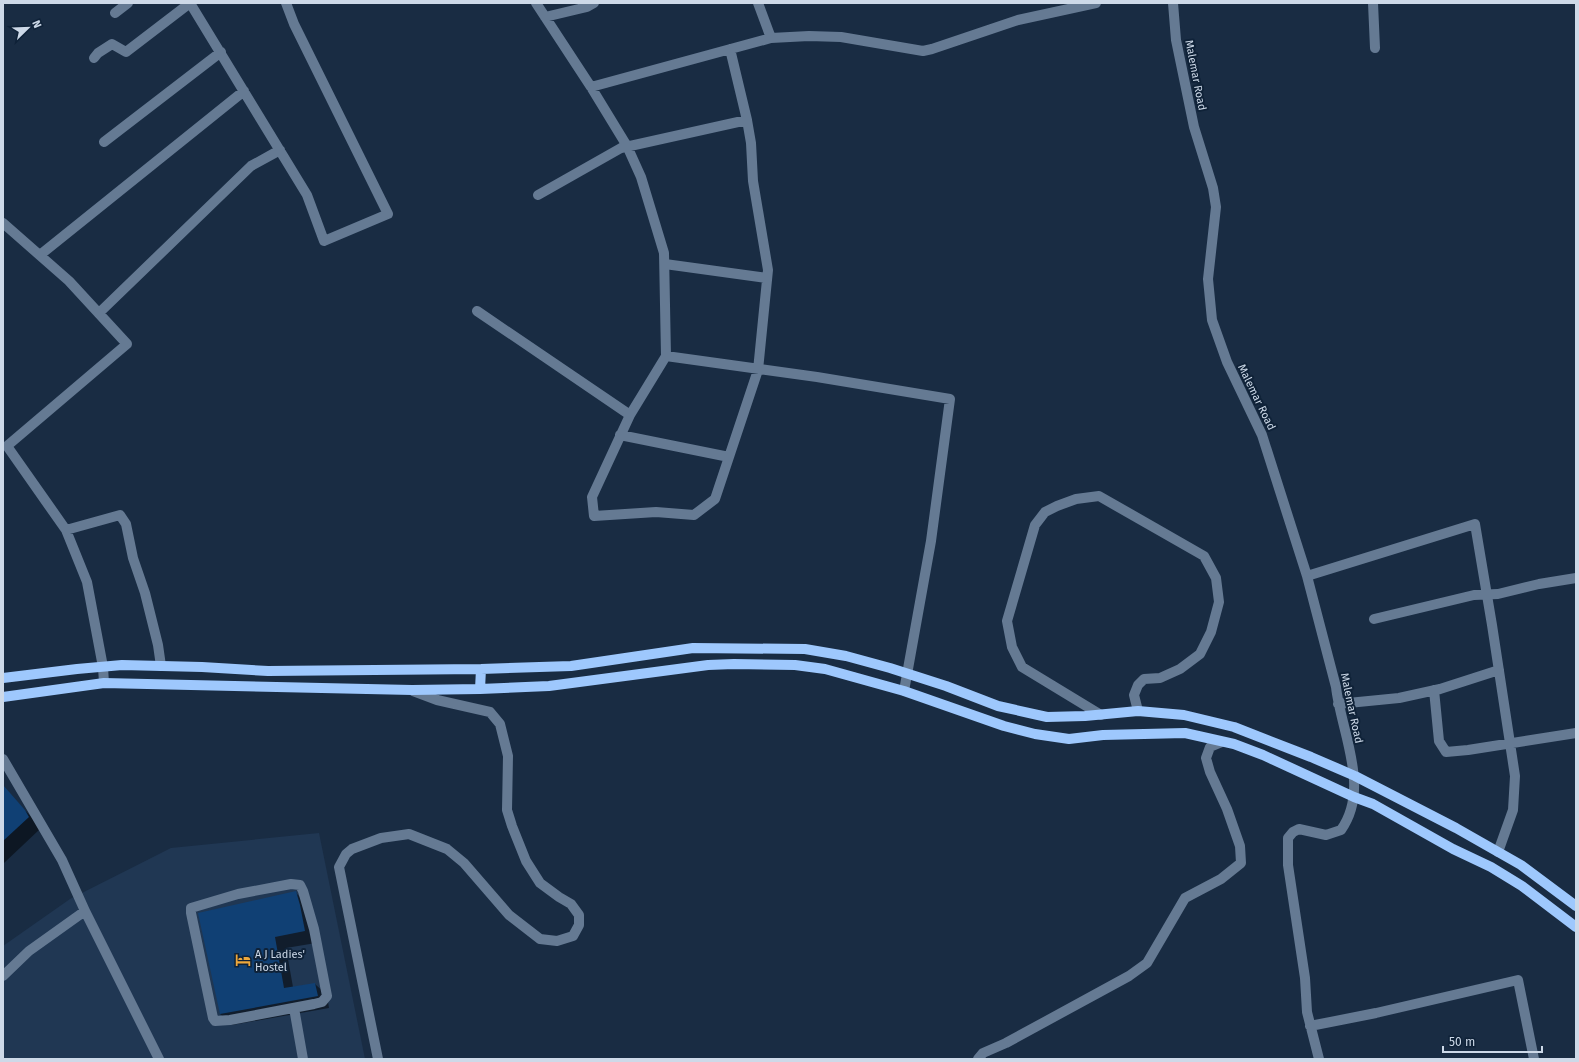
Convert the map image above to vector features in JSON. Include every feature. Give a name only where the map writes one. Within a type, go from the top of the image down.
[{"type":"main road","points":[[3,678],[122,665],[268,671],[481,669],[571,666],[693,648],[805,649],[846,656],[907,673],[998,706],[1047,717],[1101,715],[1138,711],[1184,715],[1234,727],[1310,756],[1355,776],[1456,828],[1521,865],[1576,906]]},
{"type":"main road","points":[[3,697],[104,683],[412,690],[480,689],[549,686],[708,665],[795,665],[825,669],[904,691],[1004,726],[1035,734],[1069,739],[1103,735],[1185,733],[1222,742],[1263,755],[1354,797],[1373,804],[1453,849],[1491,867],[1522,886],[1576,927]]},
{"type":"main road","points":[[480,689],[481,669]]},
{"type":"street","points":[[115,13],[128,3]]},
{"type":"street","points":[[94,58],[98,53],[112,44],[126,52],[190,3],[307,195],[324,241],[388,214],[294,24],[286,3]]},
{"type":"street","points":[[536,3],[591,87],[627,146],[641,177],[664,253],[666,356],[630,415],[592,497],[594,516],[656,512],[694,514],[715,500],[758,370],[768,270],[753,181],[751,143],[730,49]]},
{"type":"street","points":[[545,16],[587,7],[594,3]]},
{"type":"street","points":[[758,3],[771,38]]},
{"type":"street","points":[[591,87],[771,38],[809,36],[841,38],[863,40],[914,50],[923,50],[932,49],[1018,20],[1096,3]]},
{"type":"street","name":"Malemar Road","points":[[1173,3],[1176,40],[1194,127],[1213,188],[1216,207],[1208,279],[1212,320],[1227,362],[1262,435],[1307,576],[1336,687],[1338,704],[1355,776],[1354,797],[1348,816],[1341,830],[1326,835],[1299,829],[1292,832],[1288,838],[1288,864],[1305,978],[1307,1012],[1310,1026]]},
{"type":"street","points":[[1373,3],[1375,48]]},
{"type":"street","points":[[104,142],[221,52]]},
{"type":"street","points":[[40,255],[244,91]]},
{"type":"street","points":[[538,195],[621,148],[747,120]]},
{"type":"street","points":[[99,313],[251,166],[280,150]]},
{"type":"street","points":[[3,223],[69,281],[127,344],[7,446],[66,530],[88,582],[103,666],[104,683]]},
{"type":"street","points":[[665,264],[767,278]]},
{"type":"street","points":[[478,311],[630,415]]},
{"type":"street","points":[[666,356],[817,377],[950,399],[931,541],[904,691]]},
{"type":"street","points":[[620,435],[729,457]]},
{"type":"street","points":[[1101,715],[1022,667],[1012,647],[1007,621],[1035,525],[1045,512],[1076,499],[1099,496],[1204,556],[1216,578],[1219,602],[1211,632],[1200,654],[1180,670],[1160,678],[1144,679],[1138,685],[1134,695],[1138,711]]},
{"type":"street","points":[[66,530],[120,515],[126,524],[133,558],[158,646],[161,666]]},
{"type":"street","points":[[1307,576],[1475,524],[1515,776],[1513,810],[1498,852]]},
{"type":"street","points":[[1374,619],[1474,595],[1498,594],[1539,584],[1576,578]]},
{"type":"street","points":[[1338,704],[1400,698],[1434,690],[1499,670]]},
{"type":"street","points":[[378,1059],[339,867],[346,854],[352,849],[381,838],[409,834],[447,848],[464,863],[509,915],[540,939],[557,941],[573,936],[579,925],[579,915],[571,904],[540,883],[526,861],[512,826],[507,810],[508,756],[500,724],[490,712],[437,700],[412,690]]},
{"type":"street","points":[[1434,690],[1439,741],[1446,752],[1468,750],[1576,733]]},
{"type":"street","points":[[978,1059],[983,1053],[1006,1043],[1130,976],[1147,963],[1185,898],[1221,879],[1241,863],[1240,846],[1227,809],[1210,772],[1206,758],[1210,747],[1222,742]]},
{"type":"street","points":[[3,759],[62,860],[85,911],[159,1059]]},
{"type":"street","points":[[280,885],[300,886],[303,891],[314,929],[327,996],[322,1002],[294,1008],[230,1020],[215,1021],[213,1018],[201,962],[191,908],[238,894],[280,885]]},
{"type":"street","points":[[3,976],[29,951],[85,911]]},
{"type":"street","points":[[1318,1059],[1310,1026],[1376,1013],[1518,980],[1534,1059]]},
{"type":"street","points":[[294,1008],[303,1059]]},
{"type":"shaded area","points":[[319,833],[365,1059],[3,1059],[3,946],[70,899],[171,848]]},
{"type":"building","points":[[3,785],[25,810],[29,817],[3,841]]},
{"type":"building","name":"A J Ladies' Hostel","points":[[296,891],[305,931],[275,937],[284,988],[315,983],[318,996],[220,1014],[198,913]]},
{"type":"place","name":"A J Ladies' Hostel","points":[[243,960]]}]
